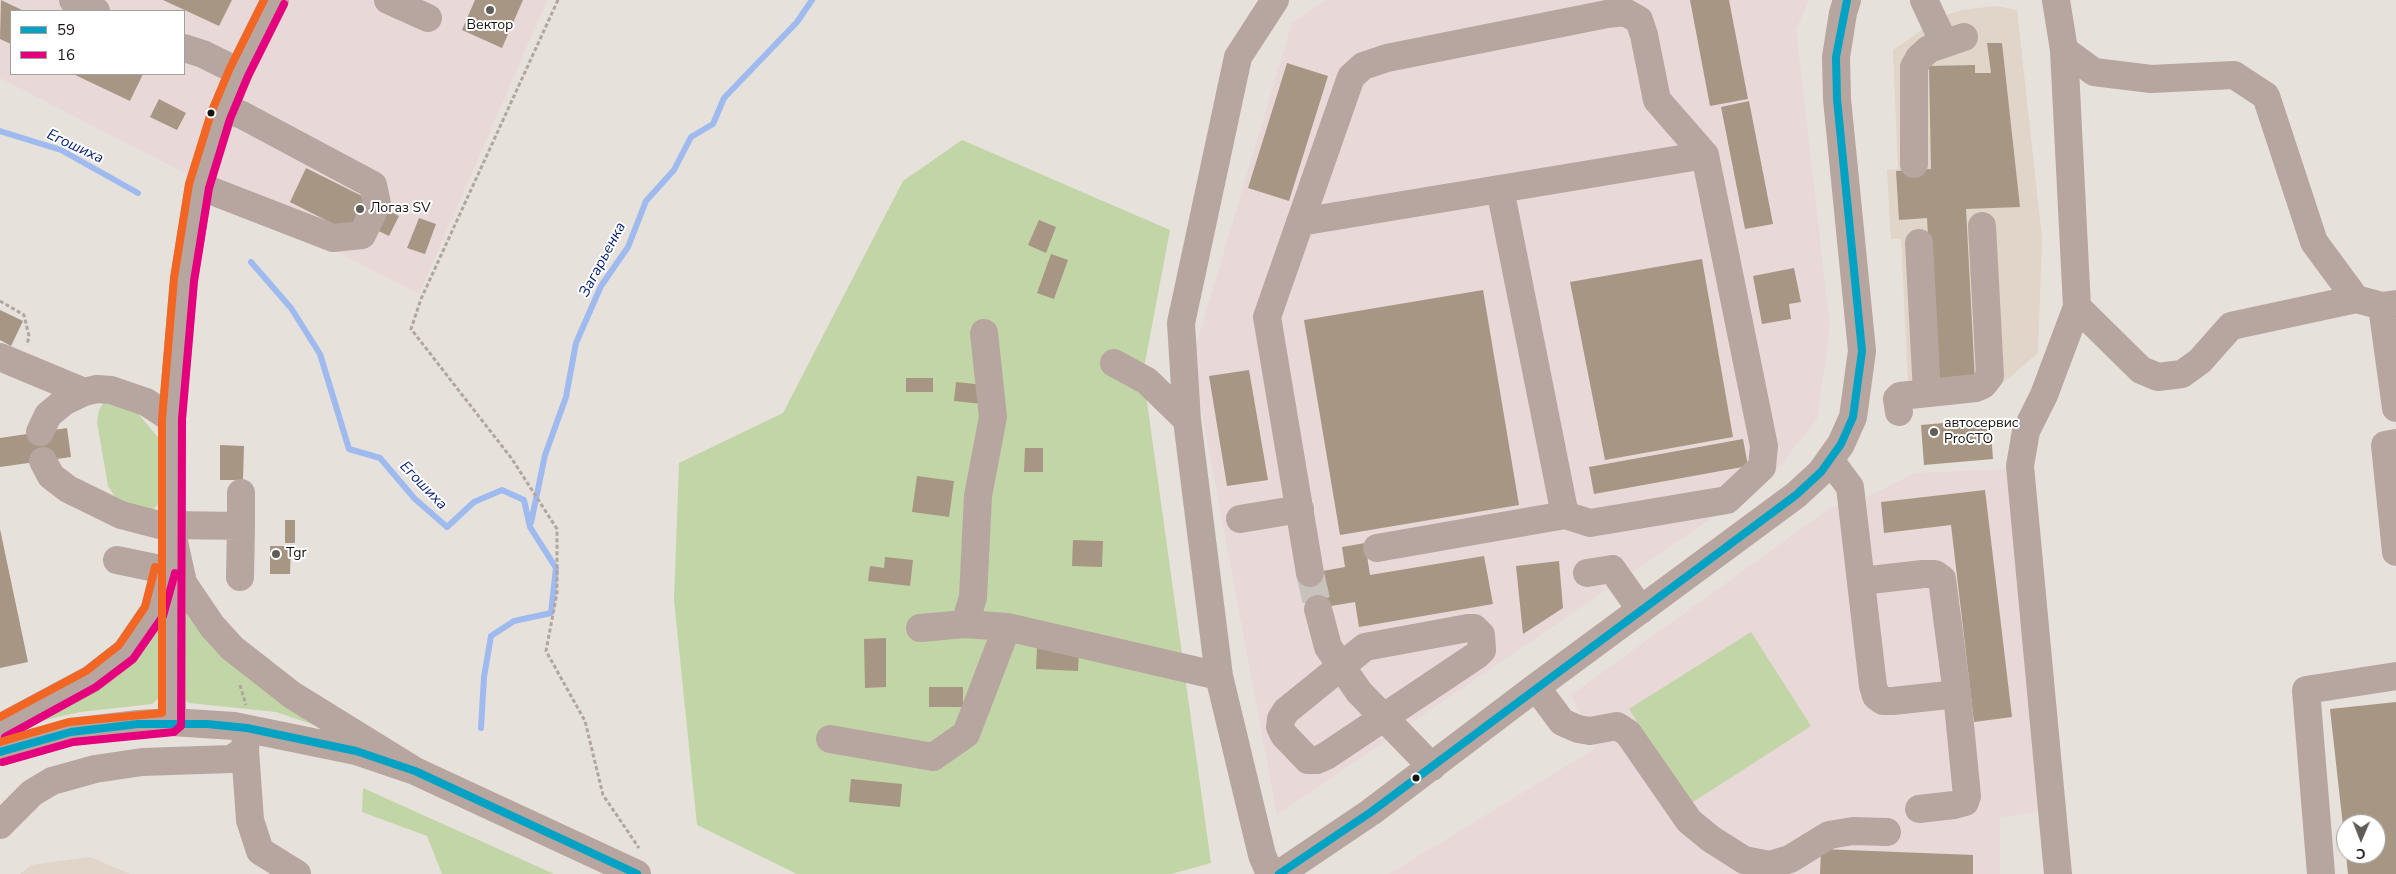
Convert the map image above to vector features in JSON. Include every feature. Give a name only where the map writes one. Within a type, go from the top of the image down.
[{"type":"main road","points":[[0,752],[71,732],[172,722],[172,419],[184,280],[199,186],[224,108],[239,72],[275,0]]},
{"type":"main road","points":[[0,728],[91,678],[126,652],[154,611],[165,570],[171,526]]},
{"type":"street","points":[[73,0],[94,10]]},
{"type":"street","points":[[388,0],[428,18]]},
{"type":"street","points":[[1270,874],[1262,855],[1219,676],[1187,420],[1181,323],[1238,57],[1274,0]]},
{"type":"street","points":[[1279,874],[1371,812],[1536,687],[1796,495],[1821,472],[1830,460],[1853,417],[1862,351],[1837,91],[1836,57],[1843,13],[1848,0]]},
{"type":"street","points":[[1914,164],[1914,67],[1923,53],[1954,40],[1924,0]]},
{"type":"street","points":[[2056,0],[2064,50],[2077,307],[2044,395],[2026,430],[2020,466],[2058,874]]},
{"type":"street","points":[[1310,573],[1267,317],[1351,77],[1363,66],[1387,58],[1606,14],[1625,12],[1639,20],[1644,34],[1657,100],[1705,155],[1764,446],[1762,467],[1727,500],[1590,523],[1565,515],[1377,548]]},
{"type":"street","points":[[185,48],[203,54],[239,72]]},
{"type":"street","points":[[2064,50],[2094,72],[2151,79],[2234,75],[2266,96],[2314,242],[2356,299]]},
{"type":"street","points":[[199,186],[333,238],[362,235],[376,204],[373,185],[242,115],[224,108]]},
{"type":"street","points":[[1300,222],[1705,155]]},
{"type":"street","points":[[1500,189],[1565,515]]},
{"type":"street","points":[[1853,417],[1899,412],[1932,400],[1976,388],[1983,385],[1990,376],[1982,226]]},
{"type":"street","points":[[1918,243],[1932,400]]},
{"type":"street","points":[[2077,307],[2141,370],[2158,377],[2182,374],[2200,361],[2231,326],[2356,299],[2389,305],[2396,408]]},
{"type":"street","points":[[965,624],[974,596],[978,496],[993,417],[984,334]]},
{"type":"street","points":[[10,361],[84,392]]},
{"type":"street","points":[[1114,363],[1147,381],[1187,420]]},
{"type":"street","points":[[40,432],[48,415],[65,401],[84,392],[97,389],[120,393],[146,402],[172,419]]},
{"type":"street","points":[[2392,438],[2396,552]]},
{"type":"street","points":[[1830,460],[1850,487],[1860,581],[1876,696],[1883,701],[1893,701],[1957,694]]},
{"type":"street","points":[[43,461],[51,476],[68,489],[121,515],[171,526],[240,526]]},
{"type":"street","points":[[240,577],[241,493]]},
{"type":"street","points":[[1240,519],[1300,509]]},
{"type":"street","points":[[171,526],[183,583],[212,626],[232,648],[292,695],[415,771]]},
{"type":"street","points":[[117,560],[165,570]]},
{"type":"street","points":[[1588,573],[1612,569],[1641,610]]},
{"type":"street","points":[[1860,581],[1923,574],[1935,574],[1942,579],[1968,796],[1965,802],[1954,805],[1919,809]]},
{"type":"street","points":[[1318,609],[1328,647],[1359,692],[1432,767]]},
{"type":"street","points":[[920,628],[965,624],[1007,628],[1219,676]]},
{"type":"street","points":[[830,739],[933,757],[966,734],[1007,628]]},
{"type":"street","points":[[1468,628],[1474,628],[1479,631],[1482,650],[1477,655],[1317,760],[1308,760],[1284,735],[1280,727],[1281,718],[1286,711],[1341,665],[1365,647],[1380,643],[1468,628]]},
{"type":"street","points":[[2321,874],[2306,690],[2396,676]]},
{"type":"street","points":[[1536,687],[1562,722],[1578,729],[1590,731],[1617,726],[1628,733],[1689,821],[1711,839],[1744,860],[1770,865],[1790,859],[1829,835],[1853,831],[1888,832]]},
{"type":"street","points":[[172,722],[246,739],[356,751],[415,771],[638,861]]},
{"type":"street","points":[[0,825],[32,794],[52,781],[95,769],[142,762],[232,759],[246,739]]},
{"type":"street","points":[[246,739],[250,820],[260,851],[297,874]]},
{"type":"path","points":[[558,0],[421,299],[411,328],[512,459],[556,529],[557,593],[546,651],[585,720],[603,795],[638,861]]},
{"type":"path","points":[[0,302],[24,315],[29,336],[10,361]]},
{"type":"shaded area","points":[[0,0],[547,0],[419,294],[0,78]]},
{"type":"shaded area","points":[[1326,0],[1809,0],[1796,29],[1830,328],[1817,419],[1770,478],[1277,815],[1192,359],[1292,23]]},
{"type":"shaded area","points":[[1995,6],[2017,10],[2042,238],[2038,353],[1995,390],[1909,399],[1901,239],[1891,239],[1887,170],[1898,169],[1893,50],[1942,16],[1962,10]]},
{"type":"shaded area","points":[[2009,469],[2039,811],[2000,818],[2000,874],[1389,874],[1596,748],[1571,695],[1830,508],[1872,495],[1915,473]]},
{"type":"shaded area","points":[[90,857],[130,874],[20,874],[31,865]]},
{"type":"green space","points":[[962,140],[1170,230],[1143,373],[1211,863],[1171,874],[797,874],[697,825],[674,600],[679,463],[783,413],[903,181]]},
{"type":"green space","points":[[104,402],[133,407],[160,440],[159,503],[152,511],[117,500],[108,486],[97,422],[99,410]]},
{"type":"green space","points":[[185,605],[315,720],[314,725],[276,712],[189,703],[183,698]]},
{"type":"green space","points":[[161,623],[160,697],[152,704],[80,712],[36,722]]},
{"type":"green space","points":[[1751,632],[1811,726],[1690,804],[1629,709]]},
{"type":"green space","points":[[363,788],[554,874],[442,874],[427,836],[362,812]]},
{"type":"building","points":[[1,0],[22,10],[10,10],[10,44],[0,39]]},
{"type":"building","points":[[163,0],[232,0],[219,26]]},
{"type":"building","points":[[475,0],[523,0],[502,48],[462,30]]},
{"type":"building","points":[[1690,0],[1729,0],[1748,99],[1710,106]]},
{"type":"building","points":[[1987,43],[2002,43],[2020,207],[1966,209],[1975,381],[1936,383],[1927,218],[1899,220],[1896,171],[1931,169],[1929,66],[1975,65],[1975,73],[1991,73]]},
{"type":"building","points":[[1287,63],[1328,76],[1289,201],[1248,188]]},
{"type":"building","points":[[75,75],[143,75],[130,101]]},
{"type":"building","points":[[159,99],[186,113],[177,130],[150,117]]},
{"type":"building","points":[[1749,101],[1773,224],[1745,229],[1721,107]]},
{"type":"building","points":[[306,168],[372,201],[357,236],[290,202]]},
{"type":"building","points":[[379,206],[399,216],[389,236],[368,226]]},
{"type":"building","points":[[419,218],[436,224],[425,254],[407,248]]},
{"type":"building","points":[[1039,220],[1056,227],[1046,253],[1028,245]]},
{"type":"building","points":[[1051,254],[1068,260],[1054,299],[1037,293]]},
{"type":"building","points":[[1702,259],[1733,437],[1605,460],[1570,282]]},
{"type":"building","points":[[1794,268],[1801,302],[1789,304],[1791,319],[1762,324],[1753,276]]},
{"type":"building","points":[[1483,290],[1519,505],[1340,535],[1304,320]]},
{"type":"building","points":[[0,310],[23,321],[11,346],[0,340]]},
{"type":"building","points":[[1249,370],[1268,480],[1227,486],[1209,376]]},
{"type":"building","points":[[906,378],[933,378],[933,392],[906,392]]},
{"type":"building","points":[[956,382],[984,385],[982,404],[954,401]]},
{"type":"building","points":[[1990,419],[1993,459],[1924,465],[1921,425]]},
{"type":"building","points":[[67,428],[71,457],[0,467],[0,438]]},
{"type":"building","points":[[1743,439],[1748,466],[1594,494],[1589,467]]},
{"type":"building","points":[[220,445],[244,446],[243,480],[220,480]]},
{"type":"building","points":[[1025,448],[1043,448],[1043,472],[1024,472]]},
{"type":"building","points":[[917,476],[954,481],[949,517],[912,512]]},
{"type":"building","points":[[1985,490],[2012,717],[1974,722],[1951,525],[1884,533],[1881,502]]},
{"type":"building","points":[[285,520],[295,520],[295,543],[285,543]]},
{"type":"building","points":[[0,529],[28,662],[0,668]]},
{"type":"building","points":[[1073,540],[1103,541],[1102,567],[1072,566]]},
{"type":"building","points":[[1365,543],[1370,575],[1484,556],[1493,604],[1359,627],[1355,602],[1307,610],[1300,575],[1345,567],[1342,547]]},
{"type":"building","points":[[270,546],[291,546],[290,574],[270,574]]},
{"type":"building","points":[[885,557],[913,560],[910,586],[868,581],[870,566],[884,568]]},
{"type":"building","points":[[1559,561],[1563,608],[1523,634],[1516,566]]},
{"type":"building","points":[[886,638],[886,687],[865,688],[864,639]]},
{"type":"building","points":[[1037,648],[1079,650],[1078,671],[1036,669]]},
{"type":"building","points":[[929,687],[963,687],[963,707],[929,707]]},
{"type":"building","points":[[2396,702],[2396,874],[2348,874],[2347,864],[2386,864],[2386,814],[2342,814],[2330,709]]},
{"type":"building","points":[[851,779],[902,784],[900,807],[849,802]]},
{"type":"building","points":[[1821,849],[1973,855],[1973,874],[1820,874]]},
{"type":"waterway","name":"Загарьенка","points":[[531,523],[545,455],[566,397],[576,343],[601,286],[628,247],[646,201],[674,170],[691,137],[713,124],[724,98],[797,22],[812,0]]},
{"type":"waterway","name":"Егошиха","points":[[0,131],[61,150],[138,193]]},
{"type":"waterway","name":"Егошиха","points":[[251,262],[291,308],[320,354],[349,449],[380,458],[415,499],[447,527],[474,502],[502,490],[524,500],[530,527],[556,568],[551,613],[514,621],[491,636],[484,677],[481,728]]},
{"type":"tunnel","points":[[1310,573],[1318,609]]},
{"type":"transit line","points":[[0,742],[69,722],[162,713],[162,419],[174,278],[189,184],[211,113],[230,68],[264,0]]},
{"type":"transit line","name":"59","points":[[1279,874],[1371,812],[1796,495],[1821,472],[1841,444],[1853,417],[1862,351],[1837,99],[1836,57],[1847,0]]},
{"type":"transit line","name":"16","points":[[3,762],[73,742],[174,732],[181,726],[182,419],[194,281],[209,188],[230,119],[248,76],[284,4]]},
{"type":"transit line","points":[[0,717],[86,671],[119,645],[145,607],[155,567]]},
{"type":"transit line","name":"16","points":[[5,737],[96,687],[133,659],[163,616],[175,573]]},
{"type":"transit line","name":"59","points":[[0,752],[71,732],[138,724],[207,724],[247,728],[356,751],[415,771],[637,874]]},
{"type":"place","name":"Вектор","points":[[490,10]]},
{"type":"place","name":"Логаз SV","points":[[360,209]]},
{"type":"place","name":"автосервис ProСТО","points":[[1934,432]]},
{"type":"place","name":"Tgr","points":[[276,554]]}]
